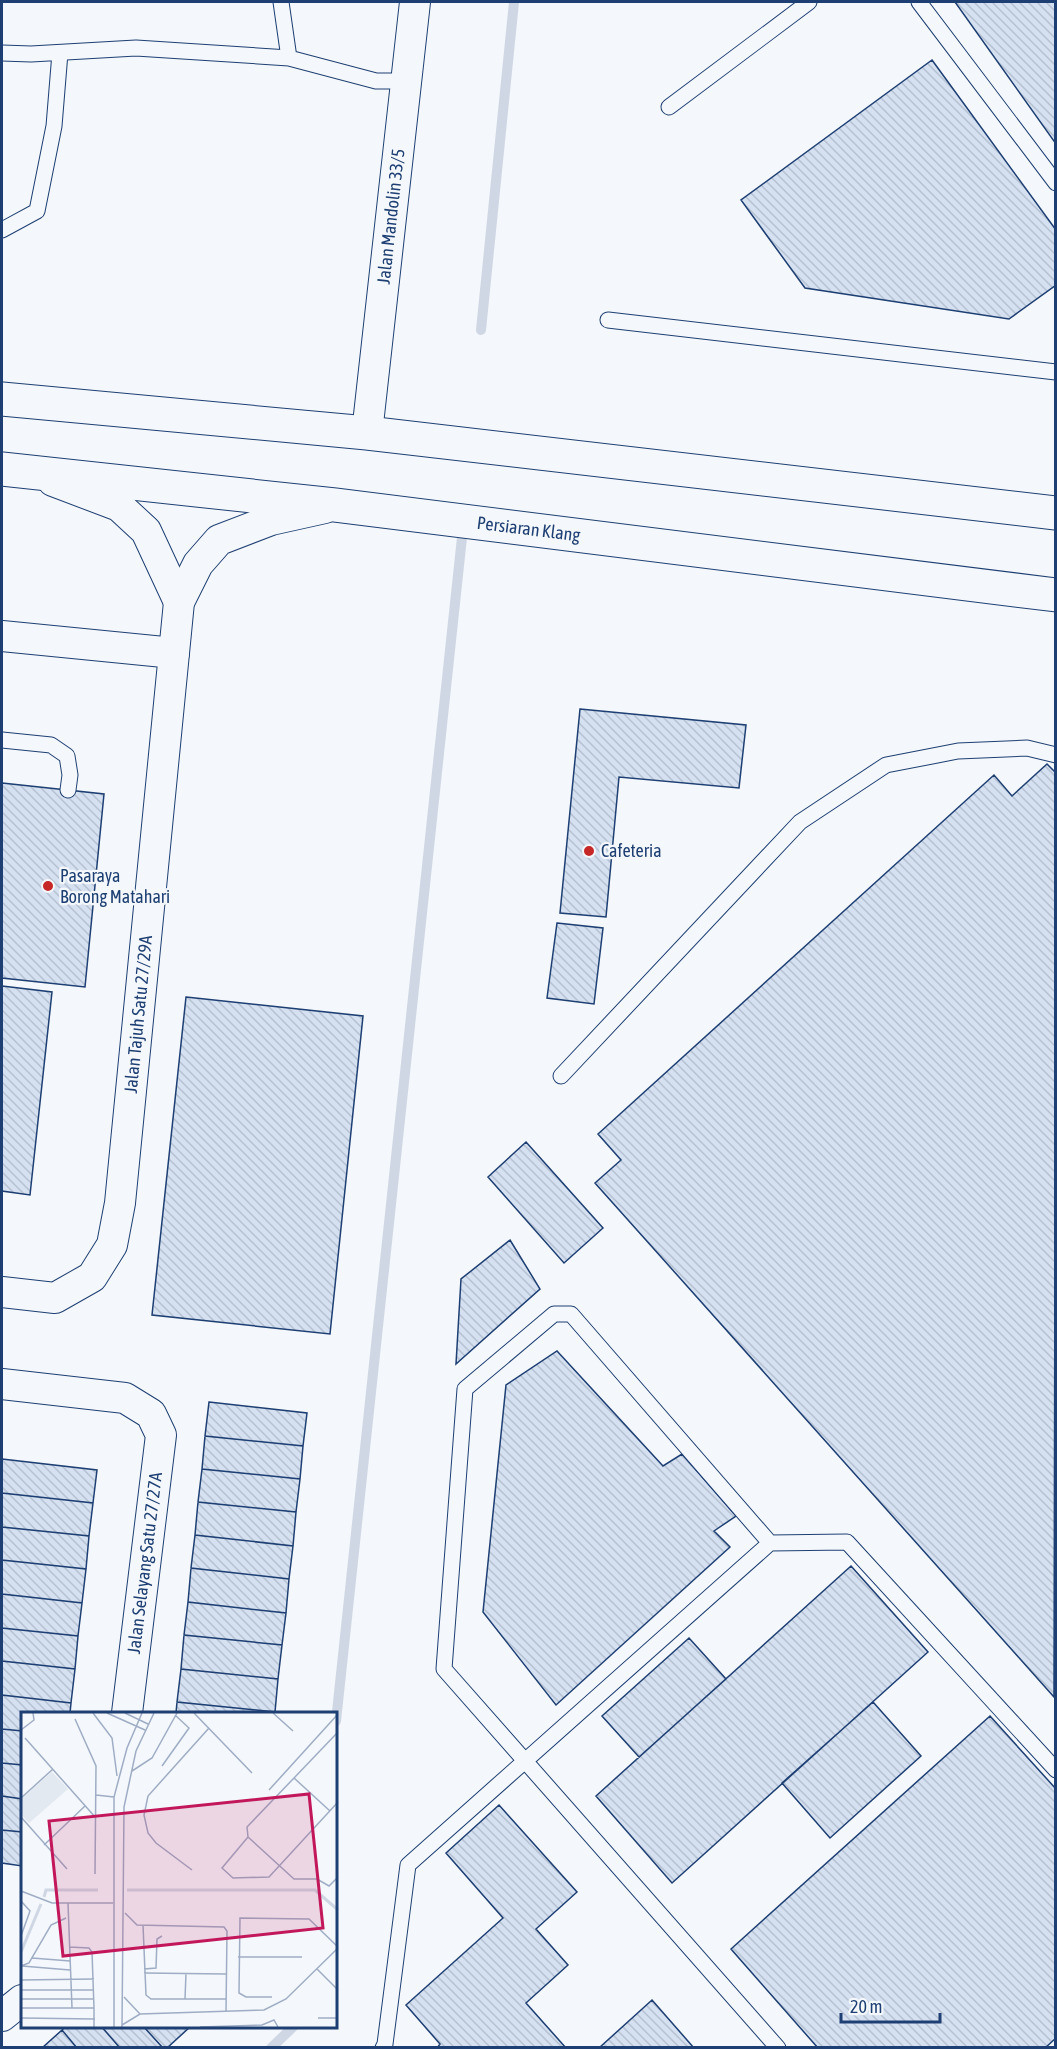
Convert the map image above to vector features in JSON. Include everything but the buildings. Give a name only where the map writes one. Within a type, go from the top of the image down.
[{"type":"main road","points":[[2,399],[367,433],[1056,513]]},
{"type":"main road","name":"Persiaran Klang","points":[[14,470],[335,506],[1056,595]]},
{"type":"street","name":"Jalan Mandolin 33/5","points":[[367,433],[404,81],[415,2]]},
{"type":"street","points":[[14,470],[119,506],[146,531],[179,602]]},
{"type":"street","name":"Jalan Tajuh Satu 27/29A","points":[[2,1292],[55,1298],[92,1277],[112,1245],[120,1203],[179,602],[198,564],[219,540],[271,520],[335,506]]},
{"type":"street","points":[[2,636],[174,653]]},
{"type":"street","name":"Jalan Selayang Satu 27/27A","points":[[2,1384],[125,1398],[151,1414],[161,1436],[127,1712]]},
{"type":"street","points":[[2,2016],[21,2001]]},
{"type":"lane","points":[[281,2],[289,58]]},
{"type":"lane","points":[[669,107],[809,2]]},
{"type":"lane","points":[[919,2],[1056,183]]},
{"type":"lane","points":[[2,53],[60,53],[136,48],[289,58],[376,81],[404,81]]},
{"type":"lane","points":[[2,230],[37,212],[54,126],[60,53]]},
{"type":"lane","points":[[608,320],[1052,368]]},
{"type":"lane","points":[[2,740],[51,745],[67,756],[70,775],[68,790]]},
{"type":"lane","points":[[561,1076],[801,822],[886,765],[958,751],[1027,748],[1056,755]]},
{"type":"lane","points":[[771,1543],[571,1314],[554,1314],[465,1389],[444,1669],[778,2048]]},
{"type":"lane","points":[[383,2048],[408,1865],[771,1543],[847,1542],[1056,1770]]},
{"type":"waterway","points":[[481,330],[514,2]]},
{"type":"waterway","points":[[337,1712],[463,528]]},
{"type":"waterway","points":[[271,2048],[292,2028]]},
{"type":"place","name":"Cafeteria","points":[[589,851]]},
{"type":"place","name":"Pasaraya Borong Matahari","points":[[48,886]]}]
